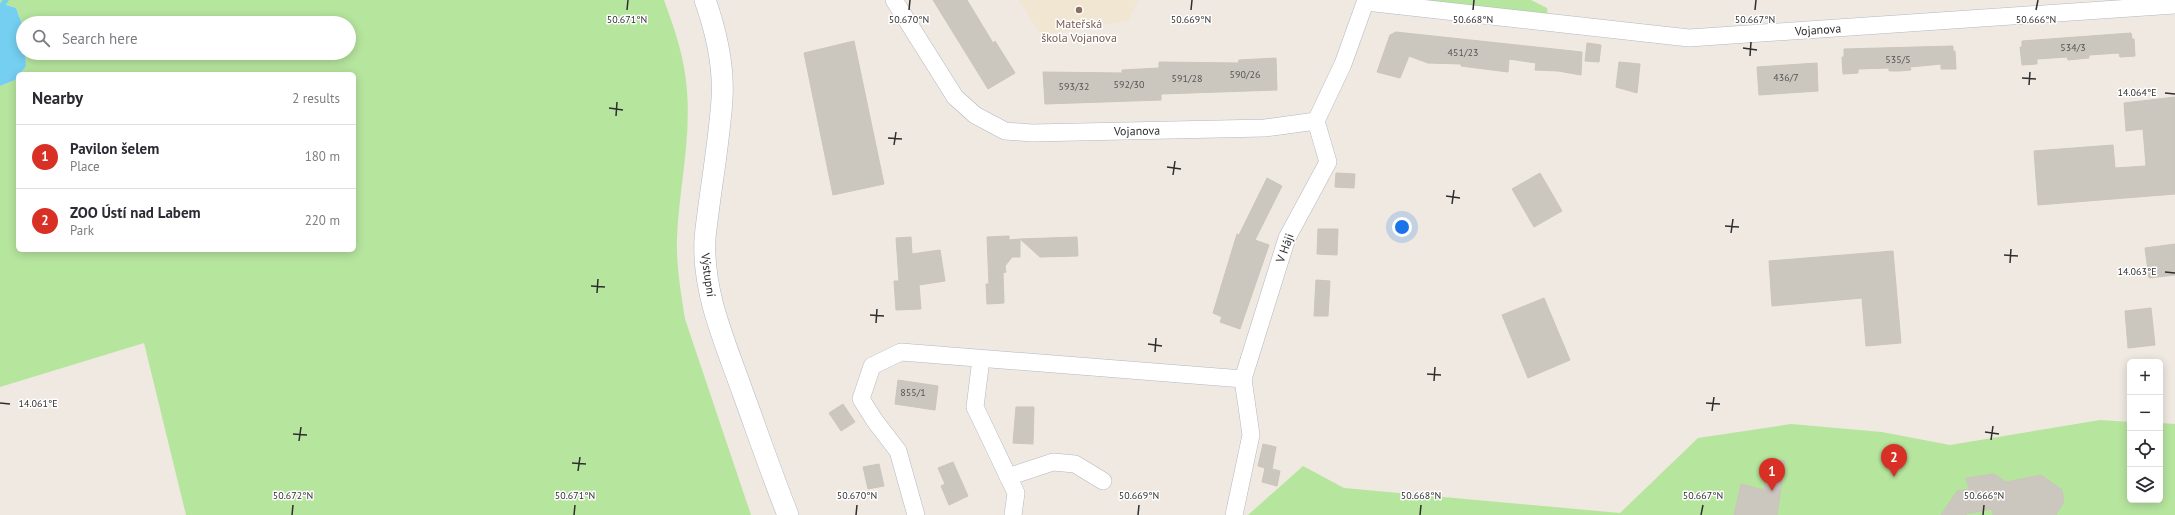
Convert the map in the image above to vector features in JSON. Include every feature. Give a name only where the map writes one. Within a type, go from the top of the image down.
[{"type":"street","name":"Výstupní","points":[[705,0],[713,22],[717,45],[722,97],[705,238],[704,258],[707,277],[723,339],[788,515]]},
{"type":"street","name":"Vojanova","points":[[894,0],[955,97],[975,115],[1005,130],[1032,133],[1265,128],[1316,121],[1343,64],[1366,1],[1689,38],[2175,5]]},
{"type":"street","name":"V Háji","points":[[1234,515],[1251,435],[1243,379],[1287,238],[1328,162],[1316,121]]},
{"type":"street","points":[[916,515],[898,451],[875,421],[861,399],[872,366],[901,352],[1243,379]]},
{"type":"street","points":[[981,359],[975,407],[1016,493],[1013,515]]},
{"type":"street","points":[[1008,477],[1054,462],[1075,464],[1103,481]]},
{"type":"shaded area","name":"Mateřská škola Vojanova","points":[[1019,0],[1138,0],[1128,21],[1041,35]]},
{"type":"green space","points":[[0,0],[664,0],[682,56],[687,91],[688,110],[686,147],[677,238],[679,279],[685,319],[751,515],[186,515],[144,343],[0,387],[0,86],[16,79],[16,252],[356,252],[356,72],[21,72],[26,66],[26,60],[356,60],[356,16],[19,16],[16,8],[0,3]]},
{"type":"green space","points":[[1398,0],[1531,0],[1547,8],[1548,18]]},
{"type":"green space","points":[[2100,420],[2127,422],[2127,503],[2163,503],[2163,423],[2175,424],[2175,515],[1248,515],[1303,466],[1344,488],[1620,513],[1698,438],[1791,424],[1882,432],[1950,445]]},
{"type":"water","points":[[0,3],[16,8],[19,16],[16,16],[16,60],[26,60],[26,66],[21,72],[16,72],[15,80],[0,86]]},
{"type":"building","points":[[933,0],[967,0],[993,43],[995,41],[1015,73],[988,89]]},
{"type":"building","points":[[1396,32],[1582,52],[1581,75],[1558,71],[1535,70],[1536,63],[1509,59],[1508,72],[1461,66],[1461,64],[1428,63],[1409,56],[1400,78],[1377,72],[1390,35]]},
{"type":"building","points":[[2131,33],[2132,39],[2134,39],[2135,56],[2120,57],[2119,53],[2089,55],[2089,58],[2068,60],[2067,57],[2037,59],[2037,64],[2022,65],[2020,47],[2022,47],[2022,41]]},
{"type":"building","points":[[854,41],[884,184],[833,195],[804,53]]},
{"type":"building","points":[[1587,43],[1601,45],[1599,62],[1585,61]]},
{"type":"building","points":[[1953,46],[1953,51],[1955,51],[1956,69],[1941,69],[1941,64],[1910,67],[1911,70],[1899,71],[1889,71],[1889,68],[1858,69],[1858,73],[1843,74],[1842,57],[1844,57],[1844,49]]},
{"type":"building","points":[[1276,58],[1277,90],[1161,94],[1161,100],[1045,104],[1043,72],[1122,73],[1122,70],[1159,68],[1159,62],[1238,63],[1239,60]]},
{"type":"building","points":[[1619,62],[1640,64],[1637,93],[1616,87]]},
{"type":"building","points":[[1817,63],[1818,91],[1759,95],[1757,67]]},
{"type":"building","points":[[2175,97],[2175,194],[2038,205],[2034,151],[2113,145],[2115,168],[2146,166],[2143,129],[2126,131],[2124,103]]},
{"type":"building","points":[[1336,173],[1355,174],[1354,188],[1335,187]]},
{"type":"building","points":[[1540,173],[1562,211],[1534,227],[1512,189]]},
{"type":"building","points":[[1267,178],[1282,186],[1255,240],[1269,245],[1240,329],[1220,322],[1222,317],[1213,313],[1237,234],[1239,235]]},
{"type":"building","points":[[1318,229],[1338,229],[1337,255],[1317,254]]},
{"type":"building","points":[[1009,236],[1009,240],[1020,239],[1020,257],[1012,257],[1005,266],[1006,272],[1003,273],[1004,303],[987,304],[986,284],[989,284],[987,237]]},
{"type":"building","points":[[911,237],[912,254],[940,250],[945,281],[919,285],[921,309],[896,310],[894,281],[899,281],[896,238]]},
{"type":"building","points":[[1077,237],[1078,256],[1040,257],[1020,239]]},
{"type":"building","points":[[2175,244],[2175,275],[2149,278],[2145,248]]},
{"type":"building","points":[[1893,251],[1901,343],[1866,346],[1862,298],[1772,306],[1769,261]]},
{"type":"building","points":[[1316,280],[1330,281],[1328,316],[1314,316]]},
{"type":"building","points":[[1544,298],[1570,360],[1528,378],[1502,315]]},
{"type":"building","points":[[2151,308],[2155,345],[2128,348],[2125,311]]},
{"type":"building","points":[[898,380],[938,386],[935,410],[895,404]]},
{"type":"building","points":[[843,404],[855,422],[841,431],[829,413]]},
{"type":"building","points":[[1016,407],[1034,407],[1033,444],[1013,443]]},
{"type":"building","points":[[1263,444],[1276,447],[1272,469],[1280,471],[1277,486],[1262,482],[1265,468],[1258,466]]},
{"type":"building","points":[[1770,459],[1785,461],[1777,515],[1734,515],[1741,484],[1764,490]]},
{"type":"building","points":[[953,462],[968,496],[949,505],[941,486],[945,484],[938,468]]},
{"type":"building","points":[[879,464],[884,486],[868,489],[863,467]]},
{"type":"building","points":[[1994,474],[2006,482],[2041,475],[2062,490],[2064,502],[2056,515],[1993,515],[1992,509],[1966,514],[1967,515],[1941,515],[1957,491],[1969,489],[1966,478]]},
{"type":"waterway","points":[[0,8],[6,0]]},
{"type":"place","name":"Mateřská škola Vojanova","points":[[1079,10]]},
{"type":"place","name":"ZOO Ústí nad Labem","points":[[1894,477]]},
{"type":"place","name":"Pavilon šelem","points":[[1772,491]]}]
